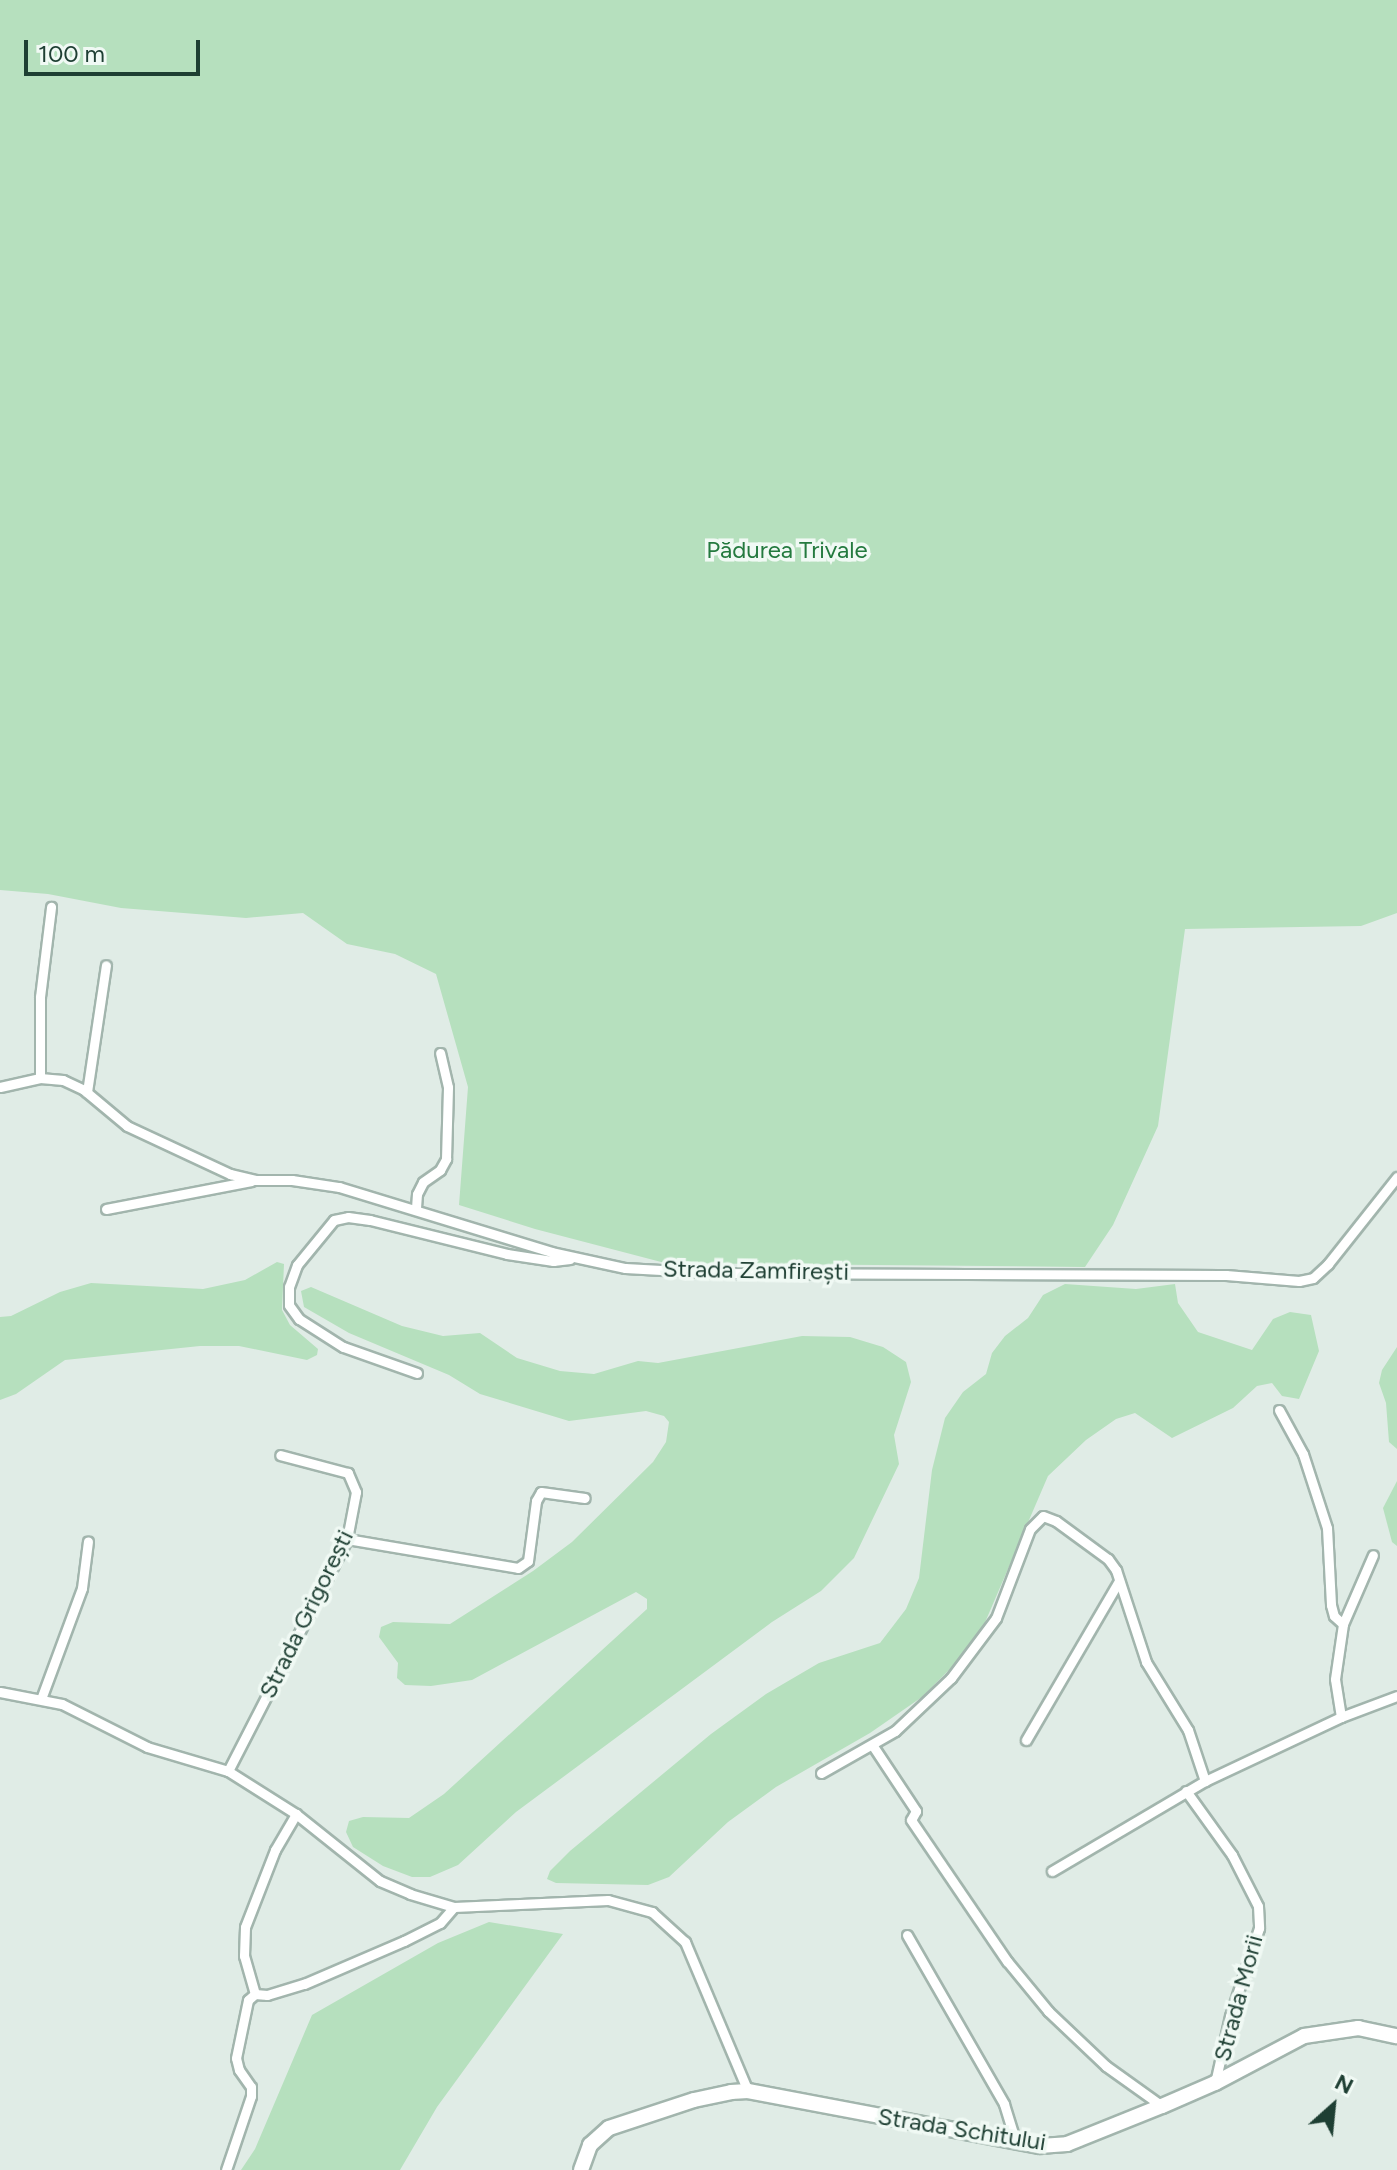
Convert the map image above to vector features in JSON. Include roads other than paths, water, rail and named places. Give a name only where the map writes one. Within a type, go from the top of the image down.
[{"type":"main road","name":"Strada Schitului","points":[[581,2170],[590,2145],[609,2128],[694,2100],[748,2091],[1016,2143],[1040,2146],[1067,2144],[1215,2083],[1304,2036],[1358,2028],[1397,2036]]},
{"type":"street","points":[[40,1078],[40,997],[51,907]]},
{"type":"street","points":[[0,1087],[40,1078],[63,1080],[87,1092],[106,965]]},
{"type":"street","points":[[416,1208],[423,1182],[440,1170],[446,1159],[449,1140],[448,1087],[440,1053]]},
{"type":"street","name":"Strada Zamfirești","points":[[87,1092],[127,1126],[230,1174],[255,1180],[292,1180],[339,1187],[577,1258],[625,1268],[715,1273],[1226,1275],[1299,1281],[1313,1278],[1328,1264],[1397,1177]]},
{"type":"street","points":[[106,1209],[255,1180]]},
{"type":"street","points":[[417,1373],[343,1347],[299,1319],[289,1305],[289,1287],[297,1265],[334,1220],[348,1217],[370,1220],[507,1254],[553,1261],[577,1258]]},
{"type":"street","points":[[1279,1410],[1303,1454],[1327,1528],[1331,1553],[1331,1605],[1334,1616],[1343,1624]]},
{"type":"street","name":"Strada Grigorești","points":[[228,1771],[347,1539],[356,1492],[348,1473],[280,1455]]},
{"type":"street","points":[[347,1539],[518,1568],[528,1561],[536,1501],[541,1492],[585,1498]]},
{"type":"street","points":[[821,1773],[873,1746],[926,1704],[982,1642],[1011,1586],[1034,1520],[1050,1516],[1108,1559],[1119,1581],[1146,1662],[1188,1730],[1205,1781]]},
{"type":"street","points":[[41,1699],[82,1588],[88,1541]]},
{"type":"street","points":[[1341,1717],[1335,1679],[1343,1624],[1373,1555]]},
{"type":"street","points":[[1026,1740],[1119,1581]]},
{"type":"street","points":[[0,1692],[62,1704],[147,1747],[228,1771],[296,1814],[380,1881],[454,1907],[608,1900],[652,1912],[668,1923],[692,1955],[748,2091]]},
{"type":"street","points":[[1052,1871],[1205,1781],[1341,1717],[1397,1696]]},
{"type":"street","points":[[873,1746],[916,1811],[911,1820],[1007,1961],[1048,2011],[1106,2066],[1162,2106]]},
{"type":"street","name":"Strada Morii","points":[[1186,1791],[1232,1855],[1258,1906],[1259,1928],[1230,2016],[1215,2083]]},
{"type":"street","points":[[255,1994],[244,1956],[245,1927],[275,1850],[296,1814]]},
{"type":"street","points":[[226,2170],[251,2096],[251,2087],[239,2070],[236,2058],[242,2016],[248,2000],[255,1994],[267,1995],[304,1984],[440,1923],[454,1907]]},
{"type":"street","points":[[907,1935],[1004,2104],[1016,2143]]},
{"type":"park label","name":"Pădurea Trivale","points":[[787,550]]}]
